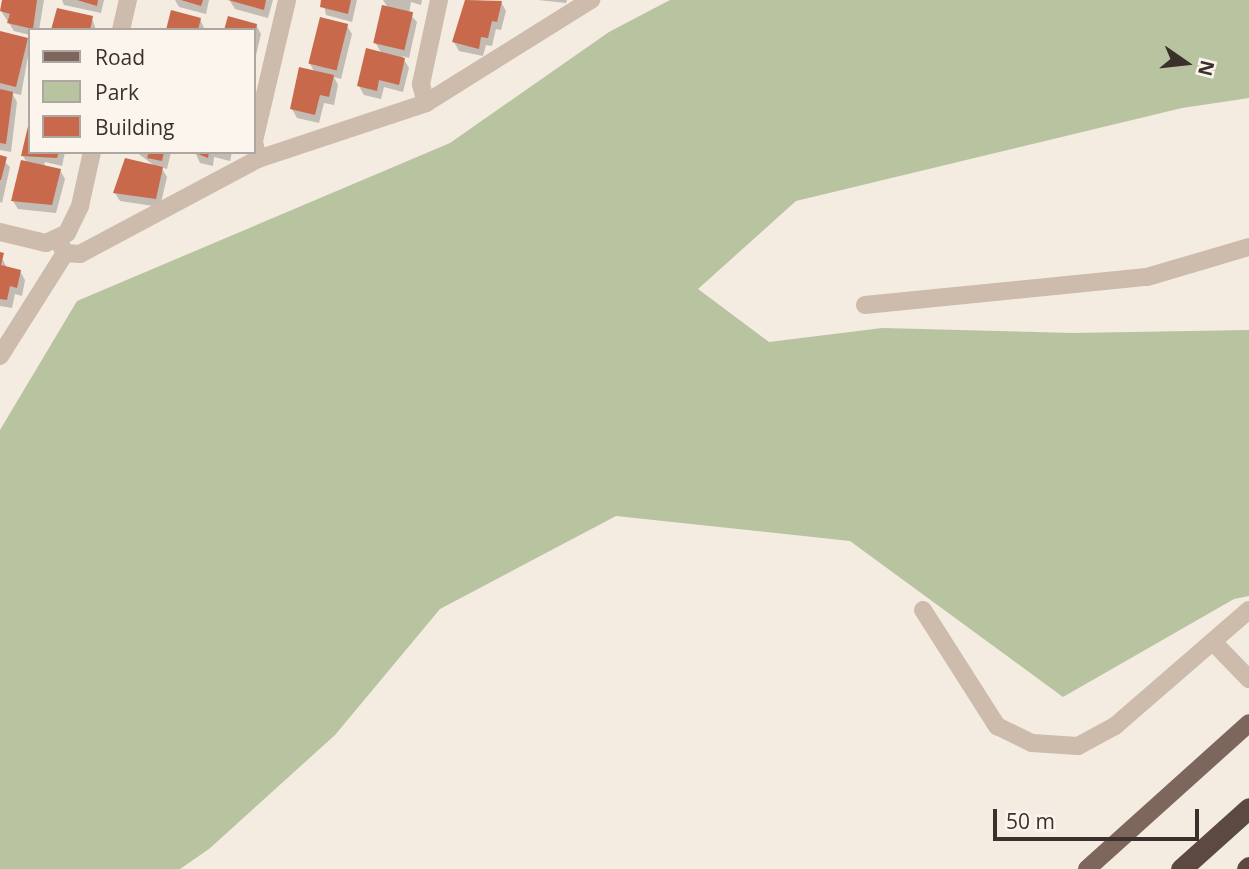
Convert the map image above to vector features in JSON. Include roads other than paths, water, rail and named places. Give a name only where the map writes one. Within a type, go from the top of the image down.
[{"type":"highway","points":[[1181,869],[1249,808]]},
{"type":"main road","points":[[1087,869],[1249,723]]},
{"type":"street","points":[[121,28],[128,0]]},
{"type":"street","points":[[256,132],[287,0]]},
{"type":"street","points":[[426,103],[421,85],[439,0]]},
{"type":"street","points":[[0,232],[61,246],[80,254],[258,159],[426,103],[591,0]]},
{"type":"street","points":[[256,150],[258,159]]},
{"type":"street","points":[[0,356],[80,206],[92,154]]},
{"type":"street","points":[[865,305],[1147,277],[1249,247]]},
{"type":"street","points":[[923,610],[998,726],[1032,743],[1078,746],[1115,726],[1215,644],[1249,610]]},
{"type":"street","points":[[1215,644],[1249,679]]}]
